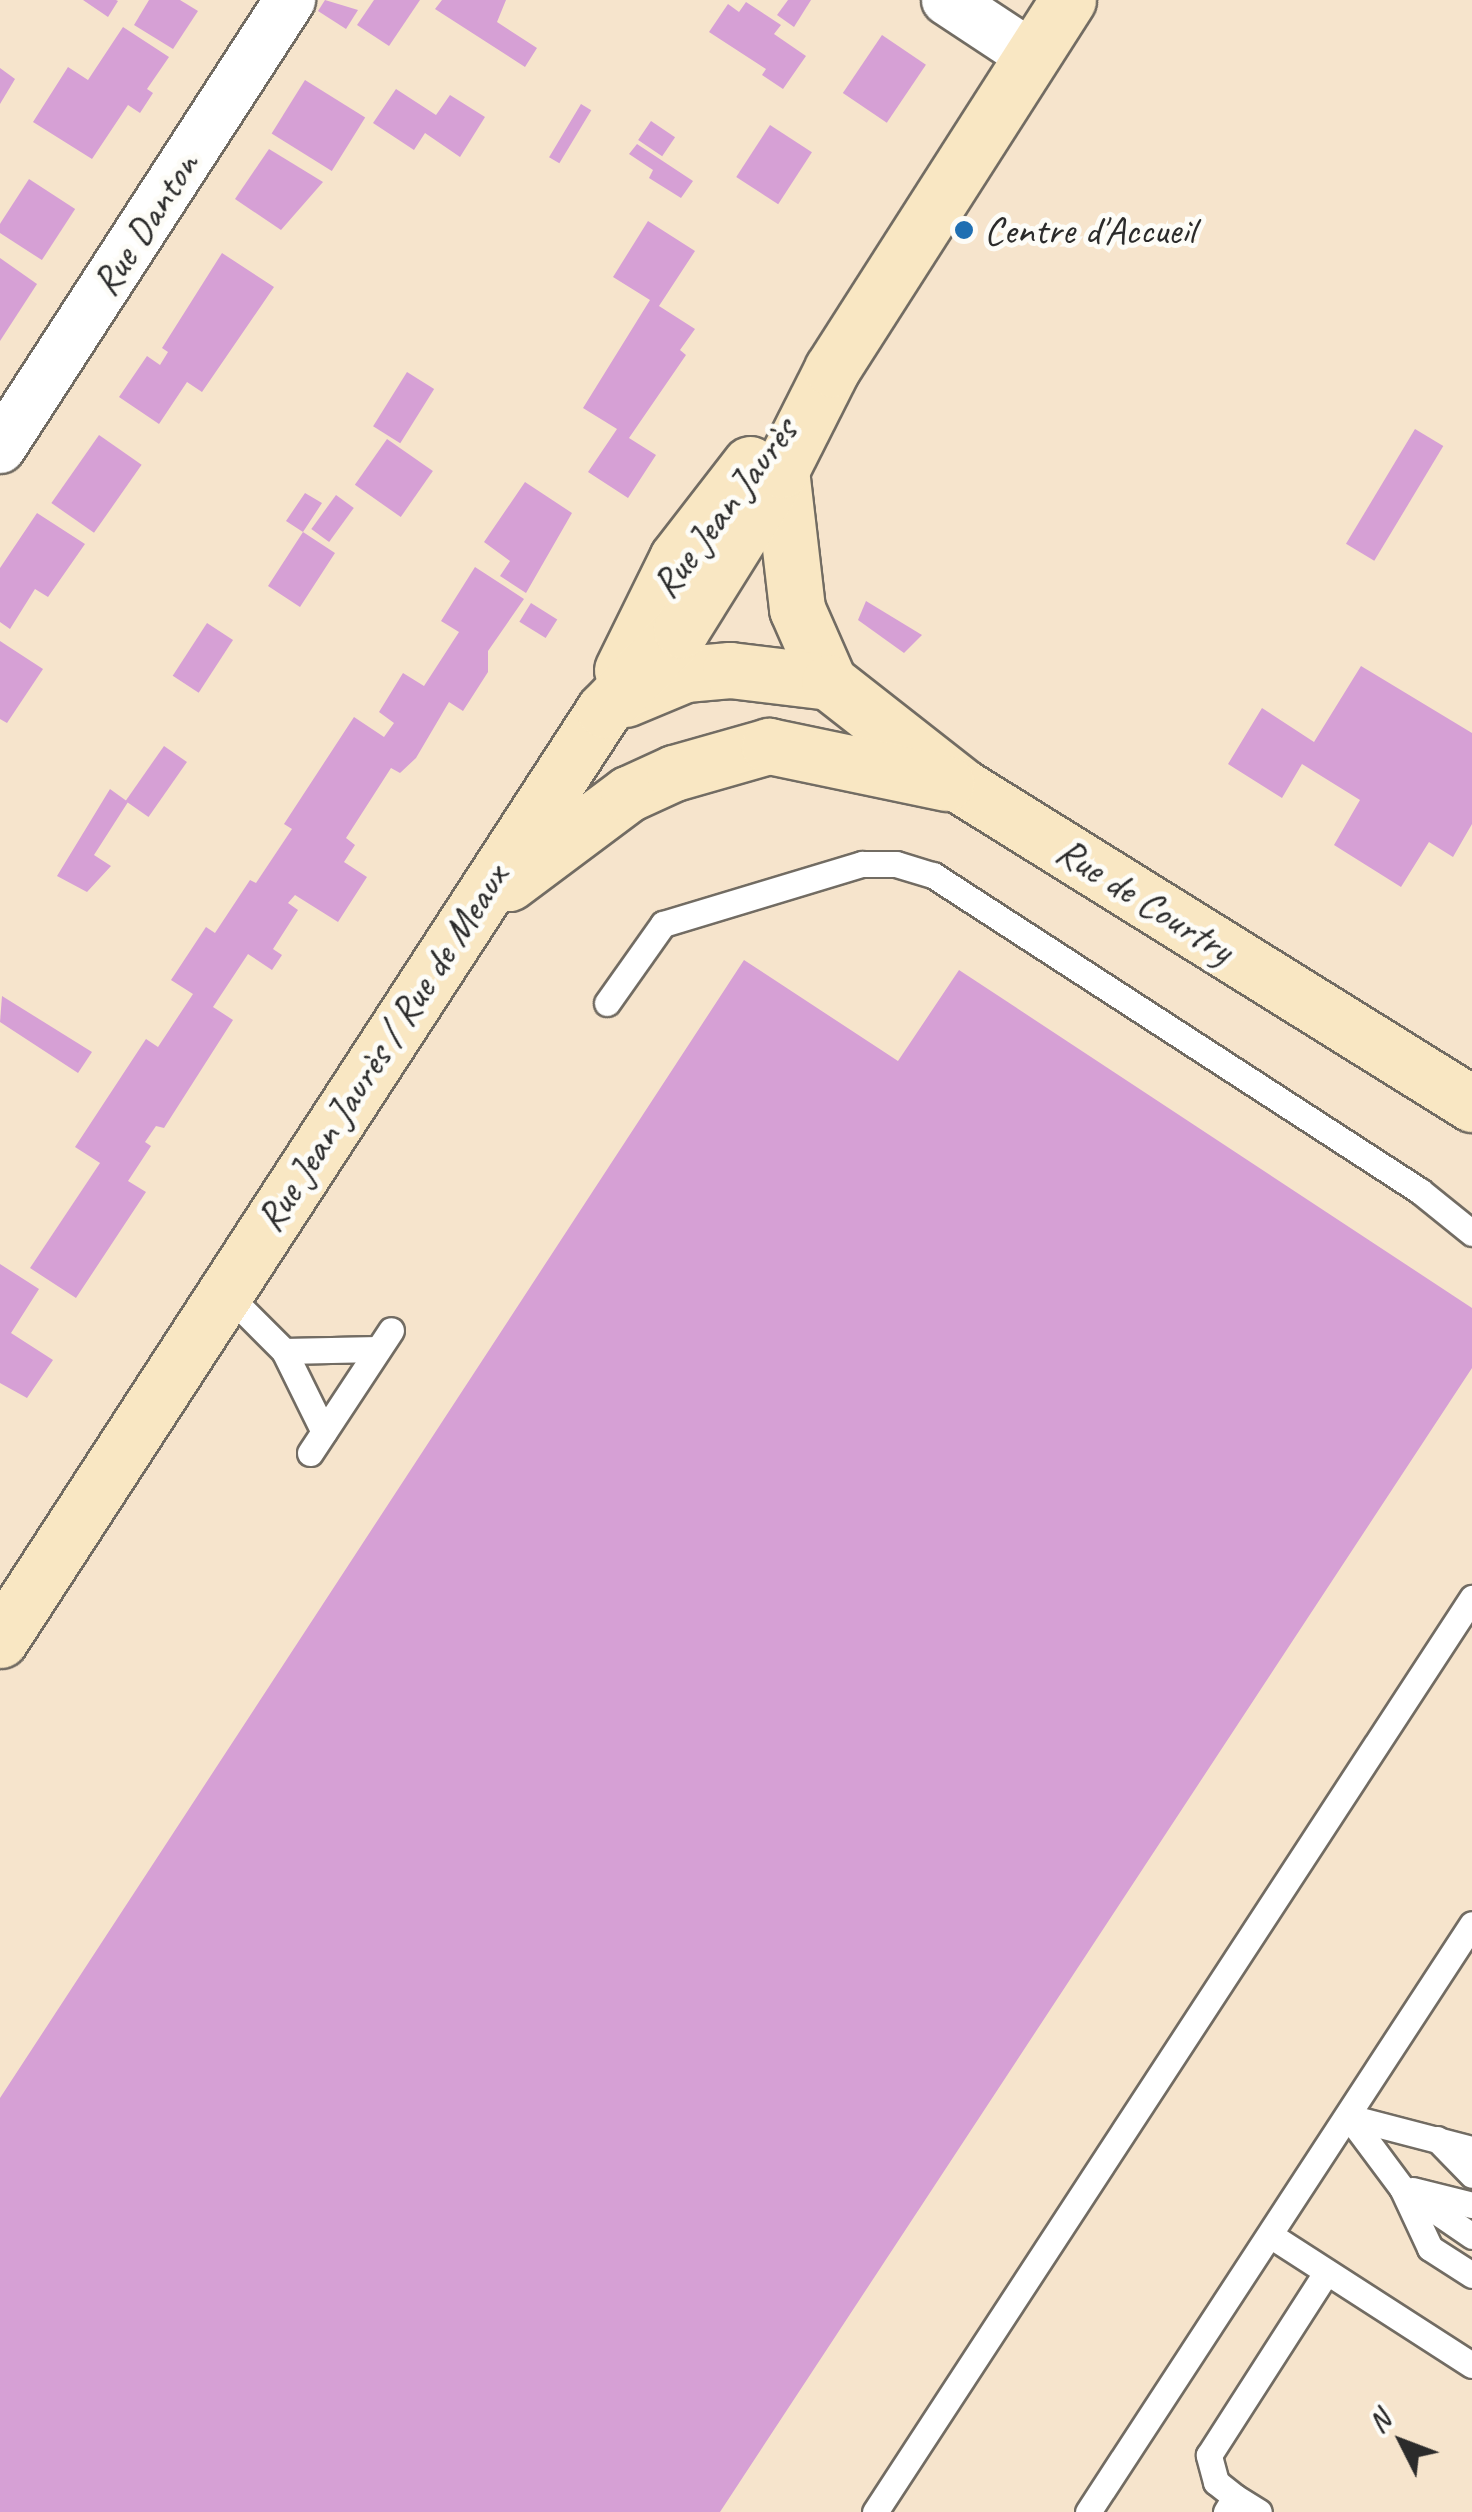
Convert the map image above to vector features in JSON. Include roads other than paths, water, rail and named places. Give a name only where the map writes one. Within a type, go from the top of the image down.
[{"type":"main road","name":"Rue Jean Jaurès","points":[[781,470],[832,370],[1068,0]]},
{"type":"main road","name":"Rue Jean Jaurès","points":[[604,710],[676,558],[729,488],[832,370]]},
{"type":"main road","name":"Rue Jean Jaurès / Rue de Meaux","points":[[0,1640],[463,921],[604,710],[681,630],[781,470]]},
{"type":"main road","name":"Rue de Courtry","points":[[781,470],[797,609],[829,682],[963,787],[1472,1104]]},
{"type":"main road","points":[[729,488],[721,524],[730,670],[740,702],[769,746]]},
{"type":"main road","points":[[604,710],[685,674],[730,670],[829,682]]},
{"type":"main road","points":[[463,921],[581,823],[628,794],[674,773],[769,746],[963,787]]},
{"type":"street","name":"Rue Danton","points":[[0,448],[290,0]]},
{"type":"street","points":[[947,0],[1032,56]]},
{"type":"lane","points":[[607,1003],[662,924],[862,864],[896,864],[932,876],[1420,1191],[1472,1233]]},
{"type":"lane","points":[[225,1292],[284,1351],[317,1443],[384,1339],[284,1351]]},
{"type":"lane","points":[[874,2512],[1472,1598]]},
{"type":"lane","points":[[1088,2512],[1472,1924]]},
{"type":"lane","points":[[1349,2117],[1472,2149]]},
{"type":"lane","points":[[1349,2117],[1402,2188],[1430,2248],[1472,2275]]},
{"type":"lane","points":[[1438,2139],[1472,2175]]},
{"type":"lane","points":[[1402,2188],[1472,2205]]},
{"type":"lane","points":[[1402,2188],[1472,2236]]},
{"type":"lane","points":[[1270,2235],[1472,2365]]},
{"type":"lane","points":[[1259,2512],[1230,2504],[1216,2482],[1208,2455],[1326,2272]]},
{"type":"place","name":"Centre d'Accueil","points":[[964,230]]}]
